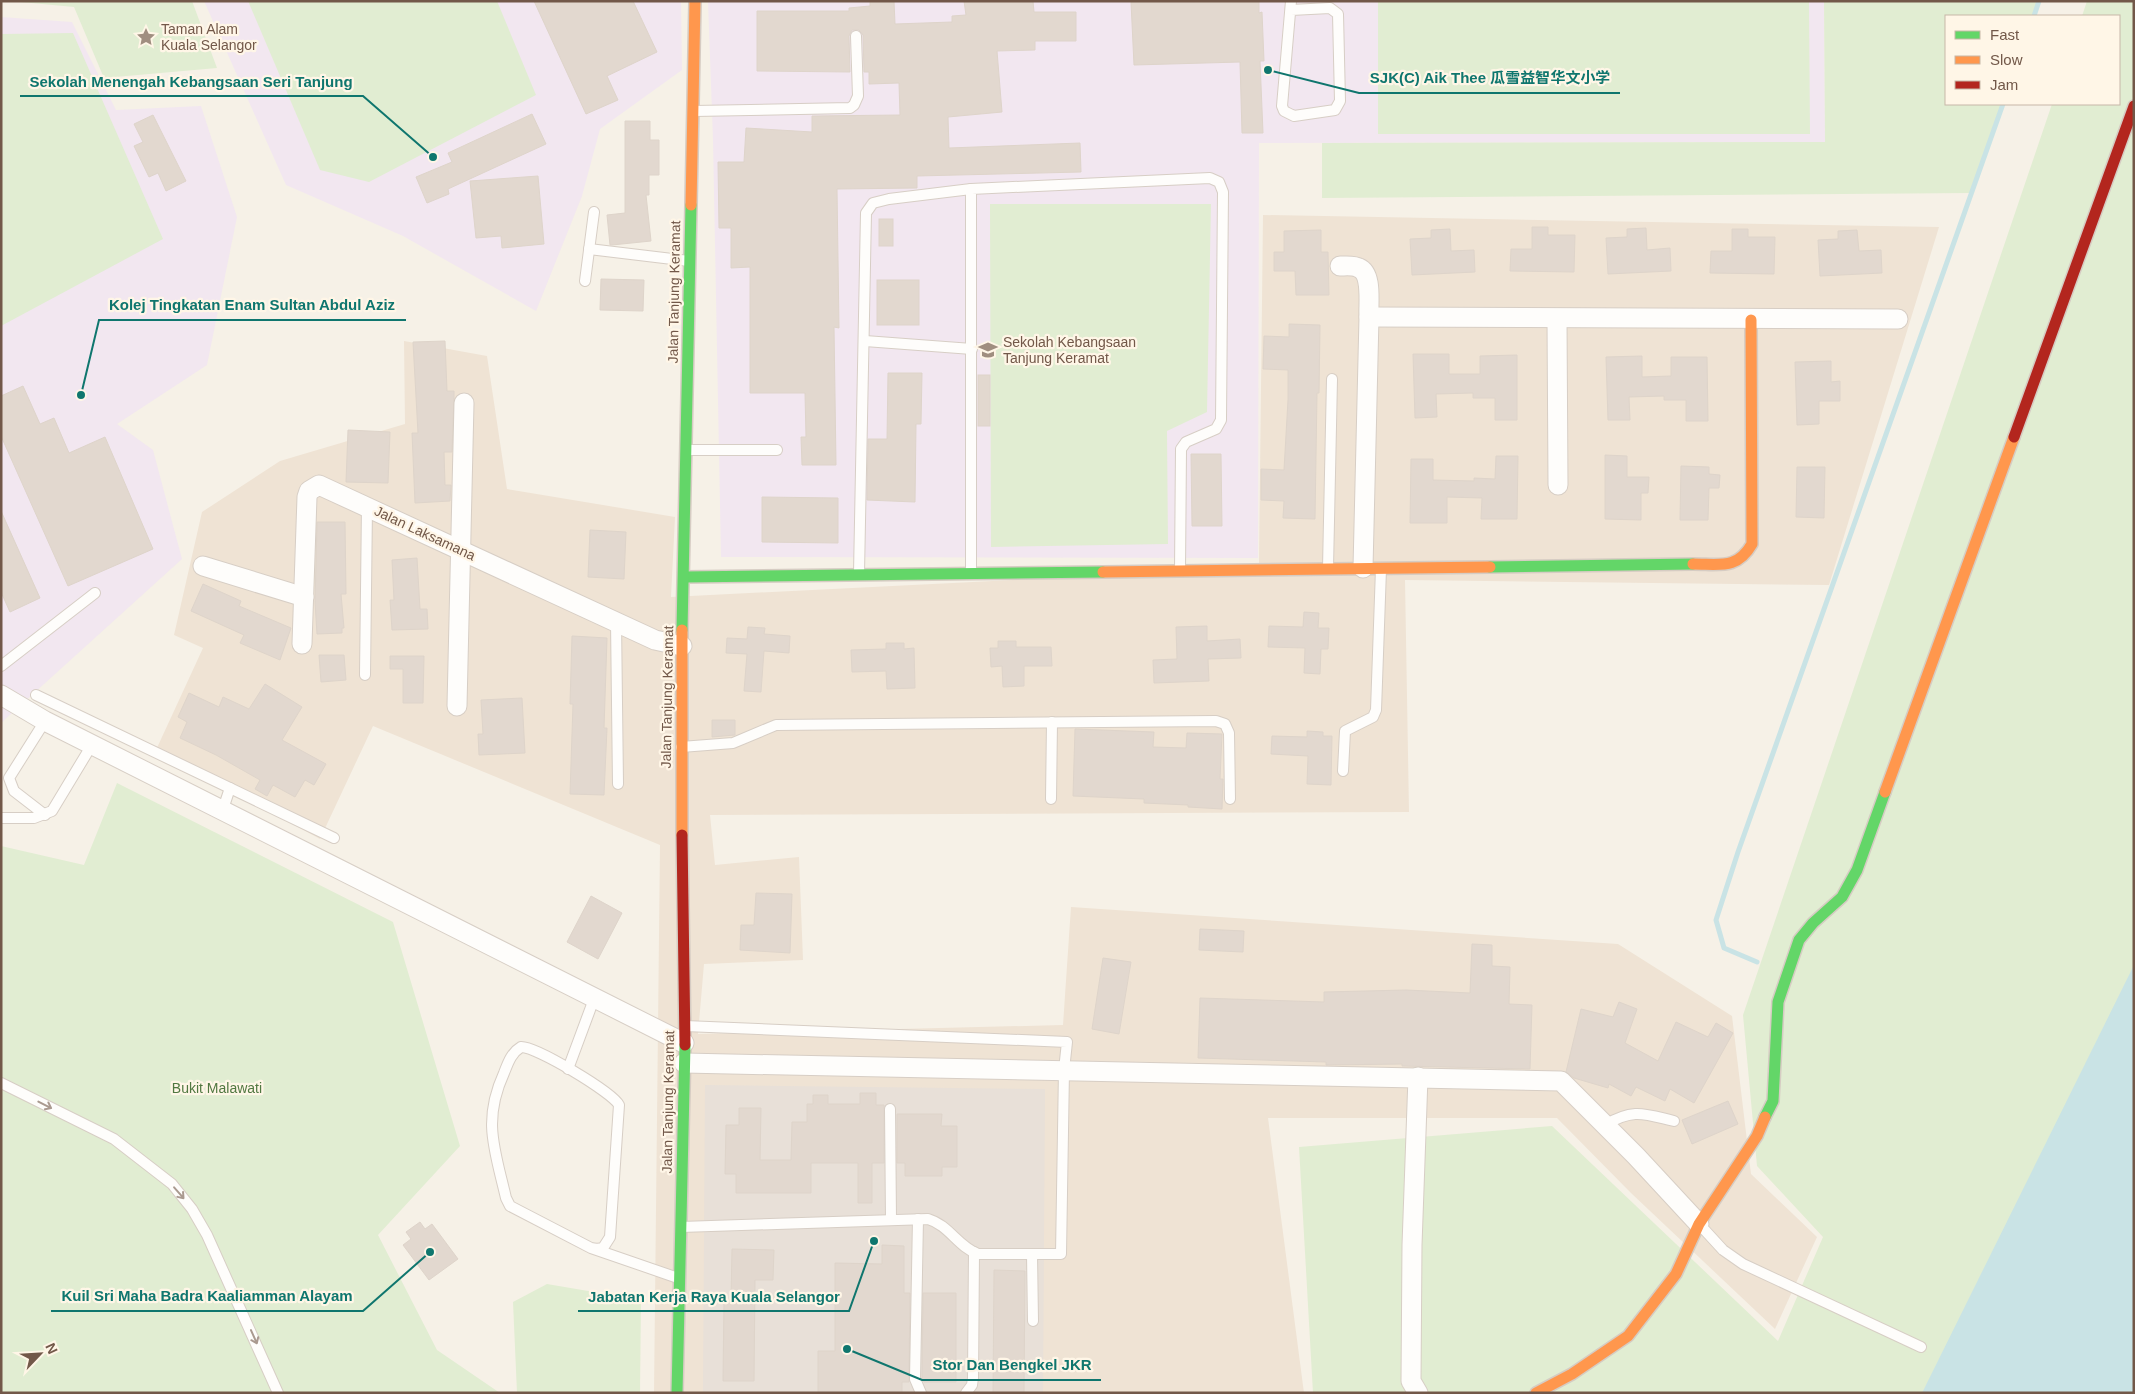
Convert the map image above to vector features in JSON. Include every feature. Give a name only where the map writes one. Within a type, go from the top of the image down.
[{"type":"street","name":"Jalan Tanjung Keramat","points":[[677,1393],[685,1034],[681,747],[682,646],[685,577],[695,1]]},
{"type":"street","points":[[1536,1393],[1572,1374],[1628,1336],[1676,1274],[1698,1224],[1757,1136],[1773,1100],[1778,1002],[1799,940],[1813,923],[1842,896],[1856,870],[2134,106]]},
{"type":"street","points":[[1340,266],[1359,267],[1366,274],[1372,568]]},
{"type":"street","points":[[1368,317],[1751,320],[1898,319]]},
{"type":"street","points":[[1558,319],[1558,485]]},
{"type":"street","points":[[685,577],[1732,564],[1745,556],[1752,544],[1751,320]]},
{"type":"street","points":[[457,706],[464,403]]},
{"type":"street","name":"Jalan Laksamana","points":[[302,644],[307,497],[309,491],[319,486],[325,486],[655,640],[682,646]]},
{"type":"street","points":[[203,566],[304,597]]},
{"type":"street","points":[[1,695],[45,721],[93,743],[594,999],[685,1034]]},
{"type":"street","points":[[684,1063],[1562,1081],[1698,1224]]},
{"type":"street","points":[[1418,1077],[1412,1245],[1411,1381],[1418,1393]]},
{"type":"lane","points":[[1291,6],[1330,8],[1338,14],[1340,101],[1335,110],[1294,116],[1284,112],[1282,106],[1291,6]]},
{"type":"lane","points":[[693,111],[850,108],[854,106],[858,96],[856,36]]},
{"type":"lane","points":[[859,575],[866,213],[870,207],[889,199],[971,189],[1210,178],[1215,179],[1222,187],[1221,420],[1216,429],[1186,442],[1181,449],[1180,571]]},
{"type":"lane","points":[[971,189],[971,574]]},
{"type":"lane","points":[[585,281],[594,212]]},
{"type":"lane","points":[[589,249],[690,262]]},
{"type":"lane","points":[[865,341],[972,349]]},
{"type":"lane","points":[[1328,569],[1332,380]]},
{"type":"lane","points":[[686,450],[777,450]]},
{"type":"lane","points":[[365,675],[367,506]]},
{"type":"lane","points":[[1343,771],[1345,731],[1373,717],[1376,710],[1372,568]]},
{"type":"lane","points":[[1,666],[94,593]]},
{"type":"lane","points":[[616,621],[618,784]]},
{"type":"lane","points":[[36,695],[334,838]]},
{"type":"lane","points":[[45,721],[9,778],[9,783],[14,791],[45,815]]},
{"type":"lane","points":[[1051,799],[1052,722]]},
{"type":"lane","points":[[681,747],[733,742],[776,725],[1220,722],[1228,728],[1230,799]]},
{"type":"lane","points":[[1,818],[34,818],[45,815],[57,806],[93,743]]},
{"type":"lane","points":[[223,810],[230,788]]},
{"type":"lane","points":[[568,1068],[594,999]]},
{"type":"lane","points":[[680,1227],[918,1219],[938,1222],[974,1252],[1062,1254],[1064,1070],[1067,1042],[685,1034]]},
{"type":"lane","points":[[591,1248],[597,1250],[604,1248],[610,1237],[619,1105],[613,1097],[568,1068],[533,1049],[521,1047],[515,1050],[495,1095],[491,1133],[506,1198],[510,1206],[591,1248],[679,1279]]},
{"type":"lane","points":[[1,1083],[114,1139],[172,1184],[192,1209],[207,1234],[278,1393]]},
{"type":"lane","points":[[890,1109],[891,1220]]},
{"type":"lane","points":[[1605,1125],[1627,1114],[1636,1113],[1674,1121]]},
{"type":"lane","points":[[918,1219],[915,1379],[922,1393]]},
{"type":"lane","points":[[1698,1224],[1723,1250],[1743,1264],[1921,1347]]},
{"type":"lane","points":[[966,1393],[972,1385],[973,1378],[974,1252]]},
{"type":"lane","points":[[1032,1254],[1033,1321]]},
{"type":"shaded area","points":[[204,1],[681,1],[682,70],[600,129],[582,196],[536,311],[403,236],[286,185]]},
{"type":"shaded area","points":[[708,1],[1824,1],[1825,142],[1259,143],[1258,558],[721,557],[713,140]]},
{"type":"shaded area","points":[[1,17],[72,22],[116,110],[201,106],[237,217],[207,365],[117,424],[153,450],[182,559],[1,723]]},
{"type":"shaded area","points":[[1263,215],[1939,227],[1829,585],[1405,580],[1409,812],[710,815],[715,865],[799,857],[803,960],[704,964],[698,1034],[1063,1025],[1071,907],[1618,944],[1732,1016],[1751,1174],[1817,1237],[1775,1329],[1631,1193],[1557,1118],[1268,1118],[1304,1393],[654,1393],[660,845],[373,726],[320,839],[156,750],[203,648],[174,635],[202,512],[280,461],[405,424],[404,341],[487,356],[507,489],[675,517],[671,597],[1193,571],[1259,563]]},
{"type":"shaded area","points":[[705,1085],[1045,1089],[1043,1393],[703,1393]]},
{"type":"green space","name":"Taman Alam Kuala Selangor","points":[[10,1],[192,1],[217,68],[104,78],[74,7]]},
{"type":"green space","points":[[248,1],[497,1],[536,95],[369,182],[320,170]]},
{"type":"green space","points":[[1378,1],[1809,1],[1810,134],[1378,134]]},
{"type":"green space","points":[[1824,1],[2039,1],[2034,15],[1945,15],[1945,105],[2003,105],[1971,193],[1322,198],[1322,143],[1825,142]]},
{"type":"green space","points":[[2087,1],[2134,1],[2134,1008],[1958,1393],[1313,1393],[1299,1147],[1552,1126],[1778,1341],[1823,1237],[1757,1166],[1743,1015],[2052,105],[2120,105],[2120,15],[2082,15]]},
{"type":"green space","points":[[73,33],[163,239],[1,326],[1,34]]},
{"type":"green space","points":[[990,204],[1211,204],[1207,412],[1167,431],[1168,544],[991,547]]},
{"type":"green space","name":"Bukit Malawati","points":[[117,783],[393,922],[460,1146],[378,1235],[437,1350],[500,1393],[1,1393],[1,846],[84,865]]},
{"type":"green space","points":[[547,1284],[641,1300],[640,1393],[517,1393],[513,1302]]},
{"type":"water","points":[[2134,965],[2134,1393],[1922,1393]]},
{"type":"building","points":[[534,1],[633,1],[657,52],[607,76],[618,100],[586,114]]},
{"type":"building","points":[[870,1],[894,1],[895,24],[952,22],[952,16],[966,15],[964,1],[1033,1],[1034,12],[1076,12],[1076,41],[1035,41],[1035,50],[997,51],[1002,112],[948,117],[949,148],[1080,143],[1081,172],[917,176],[917,188],[837,189],[839,328],[834,327],[836,465],[802,465],[801,437],[806,437],[805,393],[750,393],[750,267],[731,268],[731,228],[719,228],[718,162],[744,162],[746,128],[812,132],[812,116],[900,115],[899,83],[869,84],[869,72],[864,72],[863,35],[859,30],[852,30],[849,36],[850,72],[757,71],[757,11],[849,11],[849,8],[870,6]]},
{"type":"building","points":[[1259,1],[1259,13],[1262,12],[1264,61],[1260,61],[1263,133],[1242,133],[1240,62],[1134,65],[1131,2]]},
{"type":"building","points":[[532,114],[546,144],[448,189],[449,194],[427,203],[416,177],[452,162],[448,153]]},
{"type":"building","points":[[153,115],[186,181],[166,191],[158,173],[149,177],[134,146],[143,142],[134,124]]},
{"type":"building","points":[[625,121],[650,121],[650,140],[659,140],[659,175],[649,175],[649,195],[646,195],[651,241],[610,245],[607,215],[625,213]]},
{"type":"building","points":[[538,176],[544,244],[502,248],[501,236],[476,238],[470,181]]},
{"type":"building","points":[[879,219],[893,219],[893,246],[879,246]]},
{"type":"building","points":[[1532,227],[1548,227],[1548,235],[1575,235],[1574,272],[1510,271],[1511,249],[1532,249]]},
{"type":"building","points":[[1646,228],[1647,250],[1670,248],[1671,271],[1608,274],[1606,238],[1627,237],[1627,229]]},
{"type":"building","points":[[1450,229],[1451,251],[1474,250],[1475,272],[1412,275],[1410,239],[1431,238],[1431,230]]},
{"type":"building","points":[[1732,229],[1748,229],[1748,237],[1775,237],[1774,274],[1710,273],[1711,251],[1732,251]]},
{"type":"building","points":[[1321,230],[1321,252],[1328,252],[1329,295],[1296,295],[1295,271],[1274,271],[1274,252],[1284,252],[1284,231]]},
{"type":"building","points":[[1857,230],[1859,251],[1881,250],[1882,273],[1820,276],[1818,240],[1838,239],[1838,231]]},
{"type":"building","points":[[601,279],[644,280],[643,311],[600,310]]},
{"type":"building","points":[[877,280],[919,280],[919,325],[877,325]]},
{"type":"building","points":[[1289,324],[1320,325],[1315,519],[1283,518],[1284,501],[1261,500],[1261,469],[1284,470],[1288,400],[1288,370],[1263,369],[1264,336],[1289,337]]},
{"type":"building","points":[[445,341],[447,391],[454,391],[452,452],[444,452],[445,485],[451,485],[450,501],[415,503],[412,433],[418,433],[413,342]]},
{"type":"building","points":[[1413,354],[1449,354],[1449,374],[1480,374],[1480,356],[1517,355],[1517,420],[1495,420],[1495,398],[1473,398],[1473,393],[1436,394],[1437,417],[1415,418]]},
{"type":"building","points":[[1642,356],[1642,377],[1671,376],[1671,357],[1707,357],[1708,421],[1686,421],[1686,400],[1664,400],[1664,396],[1629,397],[1630,420],[1608,420],[1606,357]]},
{"type":"building","points":[[1831,361],[1831,382],[1840,381],[1840,401],[1819,401],[1819,424],[1797,425],[1795,362]]},
{"type":"building","points":[[888,373],[922,373],[921,424],[916,424],[915,502],[867,500],[868,439],[887,439]]},
{"type":"building","points":[[978,375],[990,375],[990,426],[978,426]]},
{"type":"building","points":[[23,386],[40,424],[54,418],[69,453],[105,437],[153,549],[68,586],[1,436],[1,396]]},
{"type":"building","points":[[348,430],[390,432],[388,483],[346,482]]},
{"type":"building","points":[[1191,454],[1221,454],[1222,526],[1192,526]]},
{"type":"building","points":[[1605,455],[1627,456],[1627,477],[1649,477],[1648,493],[1641,493],[1641,520],[1605,519]]},
{"type":"building","points":[[1496,456],[1518,456],[1517,519],[1481,519],[1482,498],[1447,497],[1447,523],[1410,523],[1411,459],[1433,459],[1433,480],[1474,481],[1474,478],[1495,479]]},
{"type":"building","points":[[1681,466],[1709,467],[1709,474],[1720,475],[1719,488],[1709,488],[1708,520],[1680,520]]},
{"type":"building","points":[[1797,467],[1825,467],[1824,518],[1796,517]]},
{"type":"building","points":[[762,497],[838,498],[838,543],[762,542]]},
{"type":"building","points":[[1,511],[40,598],[10,612],[1,592]]},
{"type":"building","points":[[317,522],[345,522],[346,594],[341,594],[344,628],[342,628],[342,633],[317,634],[315,602]]},
{"type":"building","points":[[590,530],[626,532],[624,579],[588,577]]},
{"type":"building","points":[[417,558],[420,609],[427,609],[428,629],[392,630],[390,600],[394,600],[392,560]]},
{"type":"building","points":[[203,584],[241,601],[239,606],[291,628],[280,660],[240,643],[244,635],[191,611]]},
{"type":"building","points":[[1304,612],[1319,613],[1318,628],[1329,628],[1328,649],[1321,649],[1320,674],[1304,673],[1305,648],[1268,647],[1269,626],[1303,627]]},
{"type":"building","points":[[1207,626],[1207,641],[1240,639],[1241,658],[1208,659],[1209,681],[1154,683],[1153,660],[1177,659],[1176,627]]},
{"type":"building","points":[[748,627],[765,628],[764,634],[790,636],[789,653],[764,651],[761,692],[744,691],[747,654],[726,653],[727,638],[747,639]]},
{"type":"building","points":[[572,636],[607,638],[604,728],[607,728],[604,795],[570,794],[573,704],[570,704]]},
{"type":"building","points":[[998,641],[1016,641],[1016,647],[1051,647],[1052,666],[1024,666],[1024,686],[1003,687],[1002,666],[991,667],[990,648],[998,648]]},
{"type":"building","points":[[886,643],[904,643],[904,649],[914,648],[915,688],[887,689],[886,671],[852,672],[851,650],[886,649]]},
{"type":"building","points":[[319,655],[344,655],[346,680],[321,682]]},
{"type":"building","points":[[390,656],[424,656],[423,703],[403,703],[403,669],[390,669]]},
{"type":"building","points":[[265,684],[302,707],[282,740],[326,764],[314,785],[305,780],[295,797],[273,785],[267,796],[255,789],[260,780],[216,755],[180,738],[187,722],[178,717],[189,693],[219,707],[223,697],[249,709]]},
{"type":"building","points":[[522,698],[525,753],[479,755],[478,734],[483,734],[481,700]]},
{"type":"building","points":[[712,720],[735,720],[735,735],[712,737]]},
{"type":"building","points":[[1075,729],[1154,732],[1153,747],[1186,748],[1187,733],[1222,734],[1220,779],[1223,779],[1222,809],[1144,803],[1144,799],[1073,796]]},
{"type":"building","points":[[1307,731],[1323,732],[1323,736],[1332,736],[1331,785],[1307,784],[1308,756],[1271,754],[1272,736],[1307,737]]},
{"type":"building","points":[[756,893],[792,894],[790,953],[740,950],[741,925],[754,925]]},
{"type":"building","points":[[591,896],[622,913],[598,959],[567,942]]},
{"type":"building","points":[[1200,929],[1244,931],[1243,952],[1199,950]]},
{"type":"building","points":[[1472,944],[1492,945],[1492,966],[1510,967],[1509,1004],[1532,1005],[1530,1069],[1402,1066],[1402,1064],[1326,1065],[1326,1062],[1198,1058],[1200,998],[1324,1002],[1324,992],[1406,990],[1470,993]]},
{"type":"building","points":[[1103,958],[1131,962],[1119,1034],[1092,1029]]},
{"type":"building","points":[[1619,1002],[1637,1009],[1625,1043],[1658,1061],[1676,1022],[1708,1037],[1716,1023],[1733,1033],[1694,1103],[1670,1089],[1665,1101],[1636,1087],[1631,1096],[1609,1084],[1608,1088],[1574,1078],[1566,1072],[1581,1009],[1613,1017]]},
{"type":"building","points":[[860,1093],[876,1093],[876,1105],[884,1105],[884,1163],[872,1163],[872,1203],[858,1203],[858,1163],[811,1163],[811,1193],[736,1193],[736,1174],[725,1174],[726,1125],[739,1125],[739,1108],[761,1108],[760,1160],[791,1160],[792,1122],[807,1122],[807,1104],[813,1104],[813,1095],[828,1095],[828,1104],[860,1104]]},
{"type":"building","points":[[1728,1101],[1738,1124],[1692,1144],[1682,1120]]},
{"type":"building","points":[[897,1114],[942,1114],[941,1126],[957,1126],[957,1167],[942,1167],[942,1176],[905,1176],[905,1163],[897,1163]]},
{"type":"building","points":[[420,1222],[425,1229],[432,1224],[458,1259],[429,1280],[403,1245],[411,1239],[406,1232]]},
{"type":"building","points":[[882,1245],[904,1246],[904,1293],[910,1293],[909,1382],[902,1382],[902,1393],[818,1393],[818,1351],[835,1351],[835,1263],[882,1264]]},
{"type":"building","points":[[732,1249],[774,1250],[773,1280],[755,1280],[754,1381],[723,1381],[724,1300],[731,1300]]},
{"type":"building","points":[[994,1270],[1025,1271],[1024,1393],[993,1393]]},
{"type":"building","points":[[923,1293],[956,1293],[956,1382],[924,1382],[922,1378]]},
{"type":"waterway","points":[[2034,15],[2039,1]]},
{"type":"waterway","points":[[1757,962],[1724,948],[1716,920],[1738,852],[2003,105]]},
{"type":"traffic: fast","points":[[682,630],[691,205]]},
{"type":"traffic: fast","points":[[1490,567],[1693,564]]},
{"type":"traffic: fast","points":[[685,577],[1103,572]]},
{"type":"traffic: fast","points":[[1765,1117],[1773,1101],[1778,1002],[1799,940],[1813,923],[1842,897],[1857,870],[1885,792]]},
{"type":"traffic: fast","points":[[677,1393],[685,1045]]},
{"type":"traffic: slow","points":[[691,205],[695,1]]},
{"type":"traffic: slow","points":[[1693,564],[1720,565],[1734,562],[1752,544],[1751,320]]},
{"type":"traffic: slow","points":[[1885,792],[2014,437]]},
{"type":"traffic: slow","points":[[1103,572],[1490,567]]},
{"type":"traffic: slow","points":[[682,630],[682,835]]},
{"type":"traffic: slow","points":[[1536,1393],[1572,1374],[1628,1336],[1676,1274],[1699,1224],[1757,1136],[1765,1117]]},
{"type":"traffic: jam","points":[[2014,437],[2134,106]]},
{"type":"traffic: jam","points":[[682,835],[685,1045]]},
{"type":"place","name":"Taman Alam Kuala Selangor","points":[[146,37]]},
{"type":"place","name":"SJK(C) Aik Thee 瓜雪益智华文小学","points":[[1268,70]]},
{"type":"place","name":"Sekolah Menengah Kebangsaan Seri Tanjung","points":[[433,157]]},
{"type":"place","name":"Sekolah Kebangsaan Tanjung Keramat","points":[[988,350]]},
{"type":"place","name":"Kolej Tingkatan Enam Sultan Abdul Aziz","points":[[81,395]]},
{"type":"place","name":"Jabatan Kerja Raya Kuala Selangor","points":[[874,1241]]},
{"type":"place","name":"Kuil Sri Maha Badra Kaaliamman Alayam","points":[[430,1252]]},
{"type":"place","name":"Stor Dan Bengkel JKR","points":[[847,1349]]}]
